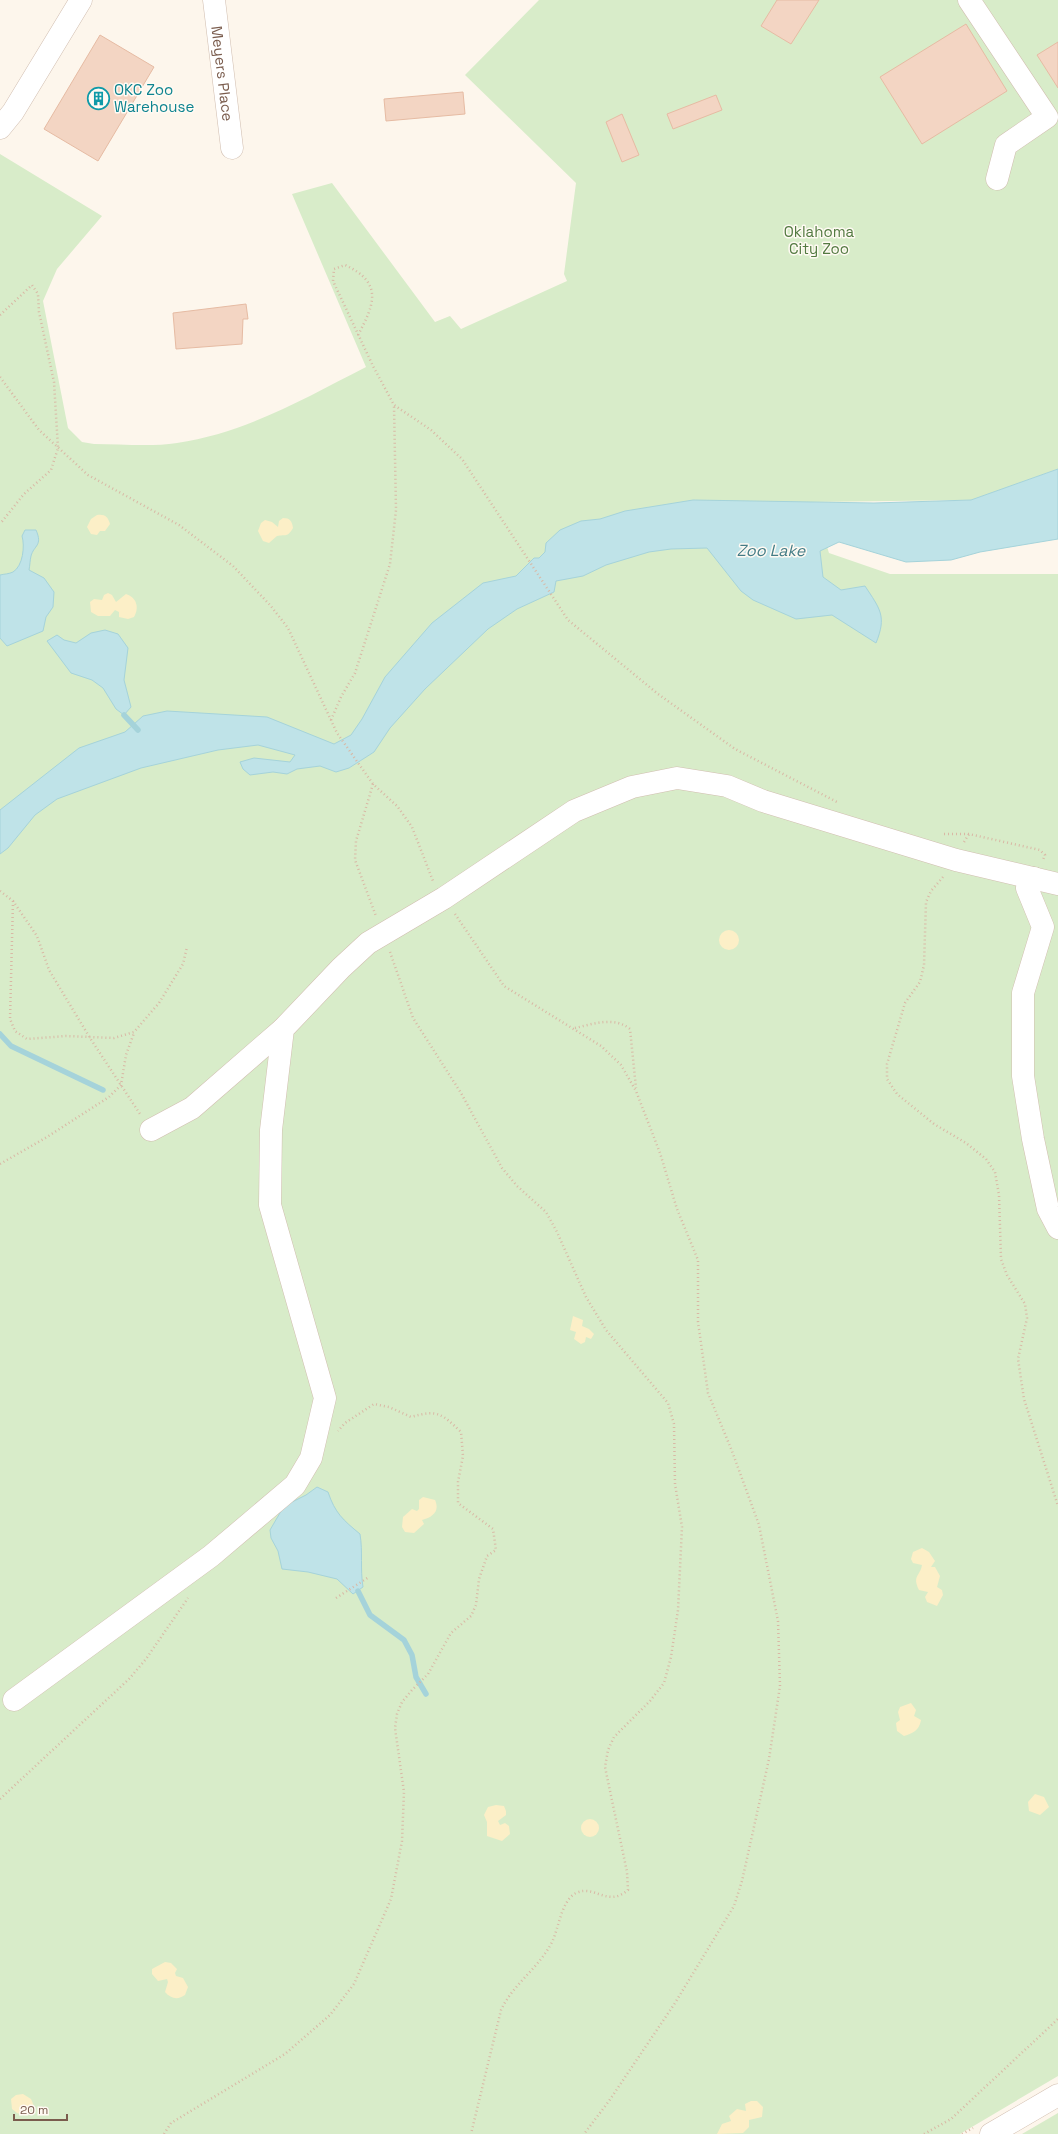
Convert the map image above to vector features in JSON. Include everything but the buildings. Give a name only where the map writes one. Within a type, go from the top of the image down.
[{"type":"street","points":[[0,128],[13,112],[81,0]]},
{"type":"street","name":"Meyers Place","points":[[214,0],[232,148]]},
{"type":"street","points":[[969,0],[1047,117],[1006,145],[997,179]]},
{"type":"street","points":[[151,1130],[192,1108],[283,1029],[340,968],[383,932],[444,898],[574,811],[632,787],[677,778],[727,786],[763,801],[956,860],[1058,884]]},
{"type":"street","points":[[1034,878],[1027,888],[1043,927],[1023,993],[1023,1076],[1033,1139],[1048,1209],[1058,1228]]},
{"type":"street","points":[[14,1700],[211,1556],[295,1485],[311,1458],[325,1398],[270,1205],[271,1130],[283,1029]]},
{"type":"street","points":[[991,2134],[1058,2095]]},
{"type":"path","points":[[331,721],[340,697],[355,673],[390,564],[396,510],[394,405],[358,335],[333,281],[334,269],[345,265],[356,270],[371,286],[374,298],[369,315],[358,335]]},
{"type":"path","points":[[0,315],[32,285],[38,294],[39,312],[54,382],[58,448],[51,470],[24,494],[0,524]]},
{"type":"path","points":[[0,377],[39,430],[88,475],[179,525],[233,566],[270,604],[288,628],[337,733],[373,784],[397,806],[412,827],[422,850],[430,876],[504,986],[530,1004],[574,1028],[601,1046],[621,1065],[636,1091],[660,1153],[677,1209],[698,1260],[698,1322],[708,1393],[759,1525],[778,1621],[780,1686],[769,1759],[742,1881],[734,1906],[671,2009],[609,2101],[584,2134]]},
{"type":"path","points":[[394,405],[431,430],[462,459],[568,620],[658,694],[735,749],[839,803]]},
{"type":"path","points":[[373,784],[356,841],[355,860],[383,932],[413,1018],[461,1093],[502,1168],[517,1186],[546,1212],[557,1232],[586,1297],[606,1330],[668,1403],[674,1424],[674,1484],[682,1527],[678,1610],[671,1657],[664,1683],[650,1701],[614,1737],[608,1750],[605,1767],[627,1872],[628,1890],[620,1897],[609,1898],[588,1891],[576,1893],[567,1902],[553,1940],[545,1955],[507,1997],[501,2010],[471,2134]]},
{"type":"path","points":[[938,835],[969,834],[1040,850],[1045,855],[1034,878]]},
{"type":"path","points":[[969,834],[952,868],[930,891],[926,902],[924,965],[920,982],[905,1003],[887,1064],[887,1079],[897,1094],[934,1124],[966,1143],[986,1159],[995,1172],[999,1195],[1002,1259],[1007,1275],[1025,1304],[1027,1318],[1018,1359],[1024,1399],[1058,1506]]},
{"type":"path","points":[[0,891],[13,902],[37,936],[49,970],[90,1038],[151,1130]]},
{"type":"path","points":[[13,902],[10,1019],[15,1031],[27,1039],[66,1036],[114,1038],[134,1032]]},
{"type":"path","points":[[0,1164],[42,1141],[109,1097],[122,1085],[126,1055],[134,1032],[159,1003],[184,964],[188,948]]},
{"type":"path","points":[[574,1028],[608,1021],[623,1023],[630,1029],[636,1091]]},
{"type":"path","points":[[164,2134],[171,2123],[285,2054],[330,2015],[354,1984],[391,1899],[402,1841],[404,1792],[396,1728],[396,1714],[402,1702],[425,1677],[436,1662],[451,1634],[470,1616],[476,1605],[480,1579],[487,1556],[496,1550],[493,1529],[458,1503],[458,1482],[463,1456],[461,1432],[443,1415],[425,1413],[411,1418],[389,1407],[374,1404],[345,1423],[336,1433]]},
{"type":"path","points":[[336,1598],[369,1577]]},
{"type":"path","points":[[0,1799],[129,1678],[146,1659],[192,1591]]},
{"type":"path","points":[[924,2134],[951,2119],[1058,2019]]},
{"type":"green space","name":"Oklahoma City Zoo","points":[[539,0],[1058,0],[1058,469],[972,500],[813,502],[829,553],[890,574],[1058,574],[1058,2076],[960,2134],[0,2134],[0,154],[102,216],[57,269],[43,301],[68,428],[82,442],[94,444],[136,445],[177,443],[227,431],[251,423],[298,402],[366,367],[292,194],[332,183],[435,322],[450,316],[461,329],[567,281],[564,274],[576,183],[465,75]]},
{"type":"green space","points":[[1058,2113],[1058,2134],[1022,2134]]},
{"type":"sand","points":[[97,515],[106,516],[110,524],[105,531],[100,531],[97,535],[91,534],[87,527],[91,519]]},
{"type":"sand","points":[[283,518],[289,519],[292,523],[293,528],[289,533],[286,535],[277,536],[269,543],[263,541],[258,531],[261,523],[265,520],[272,522],[278,527],[279,521]]},
{"type":"sand","points":[[108,593],[112,595],[116,602],[126,594],[132,597],[137,606],[134,617],[128,619],[119,617],[119,612],[115,610],[110,616],[98,616],[91,612],[90,602],[94,599],[102,600],[104,595]]},
{"type":"sand","points":[[729,930],[736,933],[739,940],[736,947],[729,950],[722,947],[719,940],[722,933]]},
{"type":"sand","points":[[573,1316],[583,1320],[582,1326],[589,1329],[594,1334],[591,1339],[586,1337],[585,1342],[581,1344],[574,1339],[576,1332],[570,1330]]},
{"type":"sand","points":[[423,1497],[435,1500],[437,1507],[436,1510],[432,1515],[422,1520],[424,1524],[414,1533],[405,1532],[402,1527],[403,1517],[412,1509],[417,1511],[419,1509],[419,1500]]},
{"type":"sand","points":[[922,1548],[929,1552],[935,1561],[931,1567],[935,1567],[940,1576],[937,1587],[942,1590],[943,1595],[937,1606],[927,1602],[925,1597],[928,1592],[919,1590],[917,1585],[916,1579],[922,1565],[913,1563],[911,1559],[913,1552]]},
{"type":"sand","points":[[911,1703],[916,1710],[914,1716],[921,1720],[919,1727],[915,1731],[904,1736],[897,1731],[896,1723],[900,1720],[898,1712],[900,1707]]},
{"type":"sand","points":[[1035,1794],[1044,1797],[1049,1807],[1040,1815],[1029,1811],[1028,1802]]},
{"type":"sand","points":[[496,1805],[504,1806],[506,1811],[506,1815],[498,1821],[500,1825],[505,1823],[509,1826],[510,1834],[502,1841],[487,1836],[487,1822],[484,1815],[488,1807]]},
{"type":"sand","points":[[586,1819],[594,1819],[599,1824],[597,1835],[594,1837],[586,1837],[581,1832],[581,1824]]},
{"type":"sand","points":[[165,1962],[171,1963],[177,1969],[175,1973],[176,1976],[183,1978],[188,1987],[185,1995],[180,1998],[170,1996],[165,1992],[168,1982],[167,1979],[158,1981],[152,1974],[152,1969]]},
{"type":"sand","points":[[23,2094],[31,2099],[34,2106],[23,2115],[12,2109],[11,2099],[16,2095]]},
{"type":"sand","points":[[751,2101],[757,2101],[763,2107],[762,2117],[749,2120],[749,2127],[743,2133],[717,2134],[722,2124],[731,2121],[729,2116],[737,2109],[746,2111],[745,2104]]},
{"type":"water","name":"Zoo Lake","points":[[1058,469],[1058,539],[980,552],[951,560],[906,562],[839,542],[820,551],[823,577],[841,590],[865,586],[875,601],[881,619],[881,626],[876,643],[832,615],[796,619],[753,600],[741,591],[707,548],[671,549],[649,552],[606,565],[583,576],[556,581],[554,592],[517,609],[488,629],[425,689],[390,728],[374,752],[349,768],[336,772],[320,766],[297,769],[287,774],[273,772],[250,775],[243,769],[240,762],[254,758],[290,762],[295,755],[258,745],[218,750],[141,768],[57,799],[35,815],[8,848],[0,854],[0,810],[79,748],[125,732],[143,716],[167,711],[267,717],[334,744],[351,735],[362,719],[385,677],[432,623],[483,583],[516,576],[534,558],[539,558],[545,552],[546,543],[560,530],[581,521],[600,519],[625,511],[693,500],[874,503],[971,500]]},
{"type":"water","points":[[25,530],[36,530],[38,535],[39,539],[32,552],[29,570],[44,578],[54,592],[53,607],[46,617],[43,631],[7,646],[0,638],[0,575],[13,572],[19,565],[23,550],[22,536]]},
{"type":"water","points":[[105,630],[118,634],[128,648],[124,680],[131,707],[124,715],[116,709],[103,688],[92,680],[71,673],[47,641],[57,635],[64,640],[76,643],[91,633]]},
{"type":"water","points":[[317,1487],[328,1492],[340,1516],[360,1534],[363,1587],[353,1594],[337,1579],[308,1572],[282,1569],[278,1551],[271,1538],[270,1530],[284,1506],[306,1495]]},
{"type":"waterway","points":[[124,715],[138,730]]},
{"type":"waterway","points":[[0,1034],[11,1046],[103,1090]]},
{"type":"waterway","points":[[358,1591],[370,1615],[404,1640],[412,1655],[416,1677],[426,1694]]},
{"type":"place","name":"OKC Zoo Warehouse","points":[[99,98]]}]
